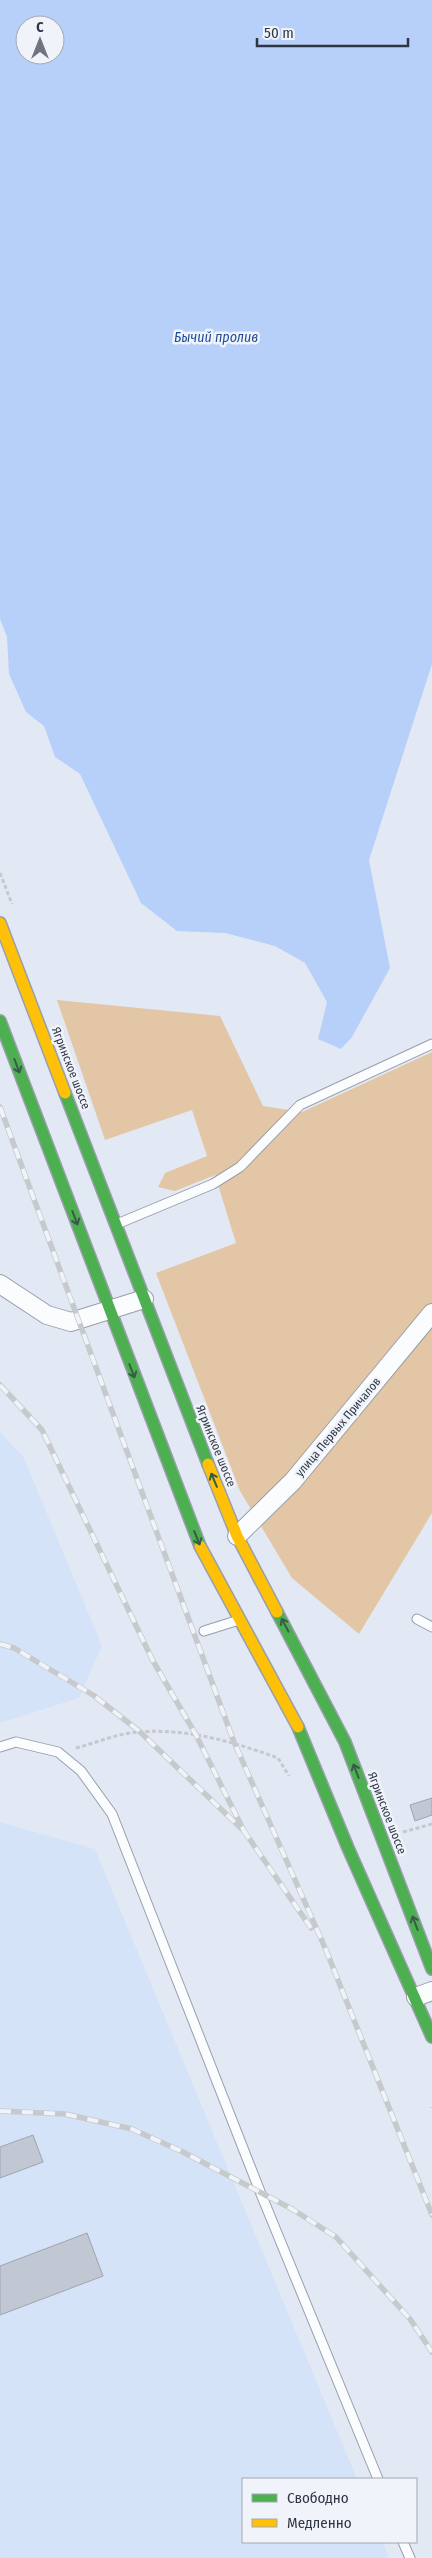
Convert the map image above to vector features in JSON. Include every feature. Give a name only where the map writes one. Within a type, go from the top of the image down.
[{"type":"main road","name":"Ягринское шоссе","points":[[0,922],[144,1299],[238,1536],[345,1742],[432,1968]]},
{"type":"main road","points":[[0,1021],[201,1549],[293,1714],[348,1848],[424,1994],[432,2037]]},
{"type":"street","points":[[0,1284],[47,1315],[71,1322],[144,1299]]},
{"type":"street","name":"улица Первых Причалов","points":[[238,1536],[293,1481],[432,1313]]},
{"type":"lane","points":[[116,1224],[213,1184],[240,1167],[300,1105],[432,1044]]},
{"type":"lane","points":[[417,1619],[432,1628]]},
{"type":"lane","points":[[204,1632],[241,1620]]},
{"type":"lane","points":[[0,1747],[16,1742],[58,1752],[81,1771],[112,1814],[261,2194],[378,2478]]},
{"type":"lane","points":[[403,2543],[410,2558]]},
{"type":"path","points":[[58,1752],[139,1732],[196,1734],[234,1742],[278,1758],[289,1776]]},
{"type":"path","points":[[401,1832],[432,1824]]},
{"type":"shaded area","points":[[57,1000],[220,1016],[263,1106],[302,1112],[432,1052],[432,1513],[359,1634],[292,1578],[240,1491],[156,1273],[236,1243],[215,1175],[175,1191],[158,1187],[165,1173],[207,1156],[192,1110],[105,1140]]},
{"type":"shaded area","points":[[0,1432],[24,1458],[102,1646],[79,1698],[0,1723]]},
{"type":"shaded area","points":[[0,1822],[95,1849],[357,2478],[242,2478],[242,2543],[383,2543],[389,2558],[0,2558]]},
{"type":"water","name":"Бычий пролив","points":[[0,0],[432,0],[432,664],[369,860],[390,968],[352,1037],[341,1049],[318,1039],[327,1002],[305,963],[275,946],[225,933],[177,931],[141,903],[80,774],[55,757],[44,726],[26,712],[9,674],[7,637],[0,619]]},
{"type":"building","points":[[432,1798],[432,1815],[415,1821],[410,1805]]},
{"type":"building","points":[[33,2135],[43,2162],[0,2178],[0,2147]]},
{"type":"building","points":[[87,2233],[103,2276],[0,2315],[0,2266]]},
{"type":"railway","points":[[0,1107],[234,1742],[326,1950],[432,2215]]},
{"type":"railway","points":[[0,1385],[42,1430],[153,1661],[196,1735],[244,1831]]},
{"type":"railway","points":[[0,1644],[14,1648],[93,1695],[139,1731],[244,1831],[311,1928]]},
{"type":"railway","points":[[0,2111],[65,2114],[132,2129],[183,2152],[292,2209],[336,2237],[410,2319],[432,2352]]},
{"type":"traffic: fast","points":[[0,1021],[200,1546]]},
{"type":"traffic: fast","points":[[65,1093],[208,1464]]},
{"type":"traffic: fast","points":[[277,1612],[345,1742],[432,1969]]},
{"type":"traffic: fast","points":[[298,1727],[348,1848],[432,2037]]},
{"type":"traffic: slow","points":[[0,923],[65,1093]]},
{"type":"traffic: slow","points":[[208,1464],[237,1536],[277,1612]]},
{"type":"traffic: slow","points":[[200,1546],[298,1727]]}]
